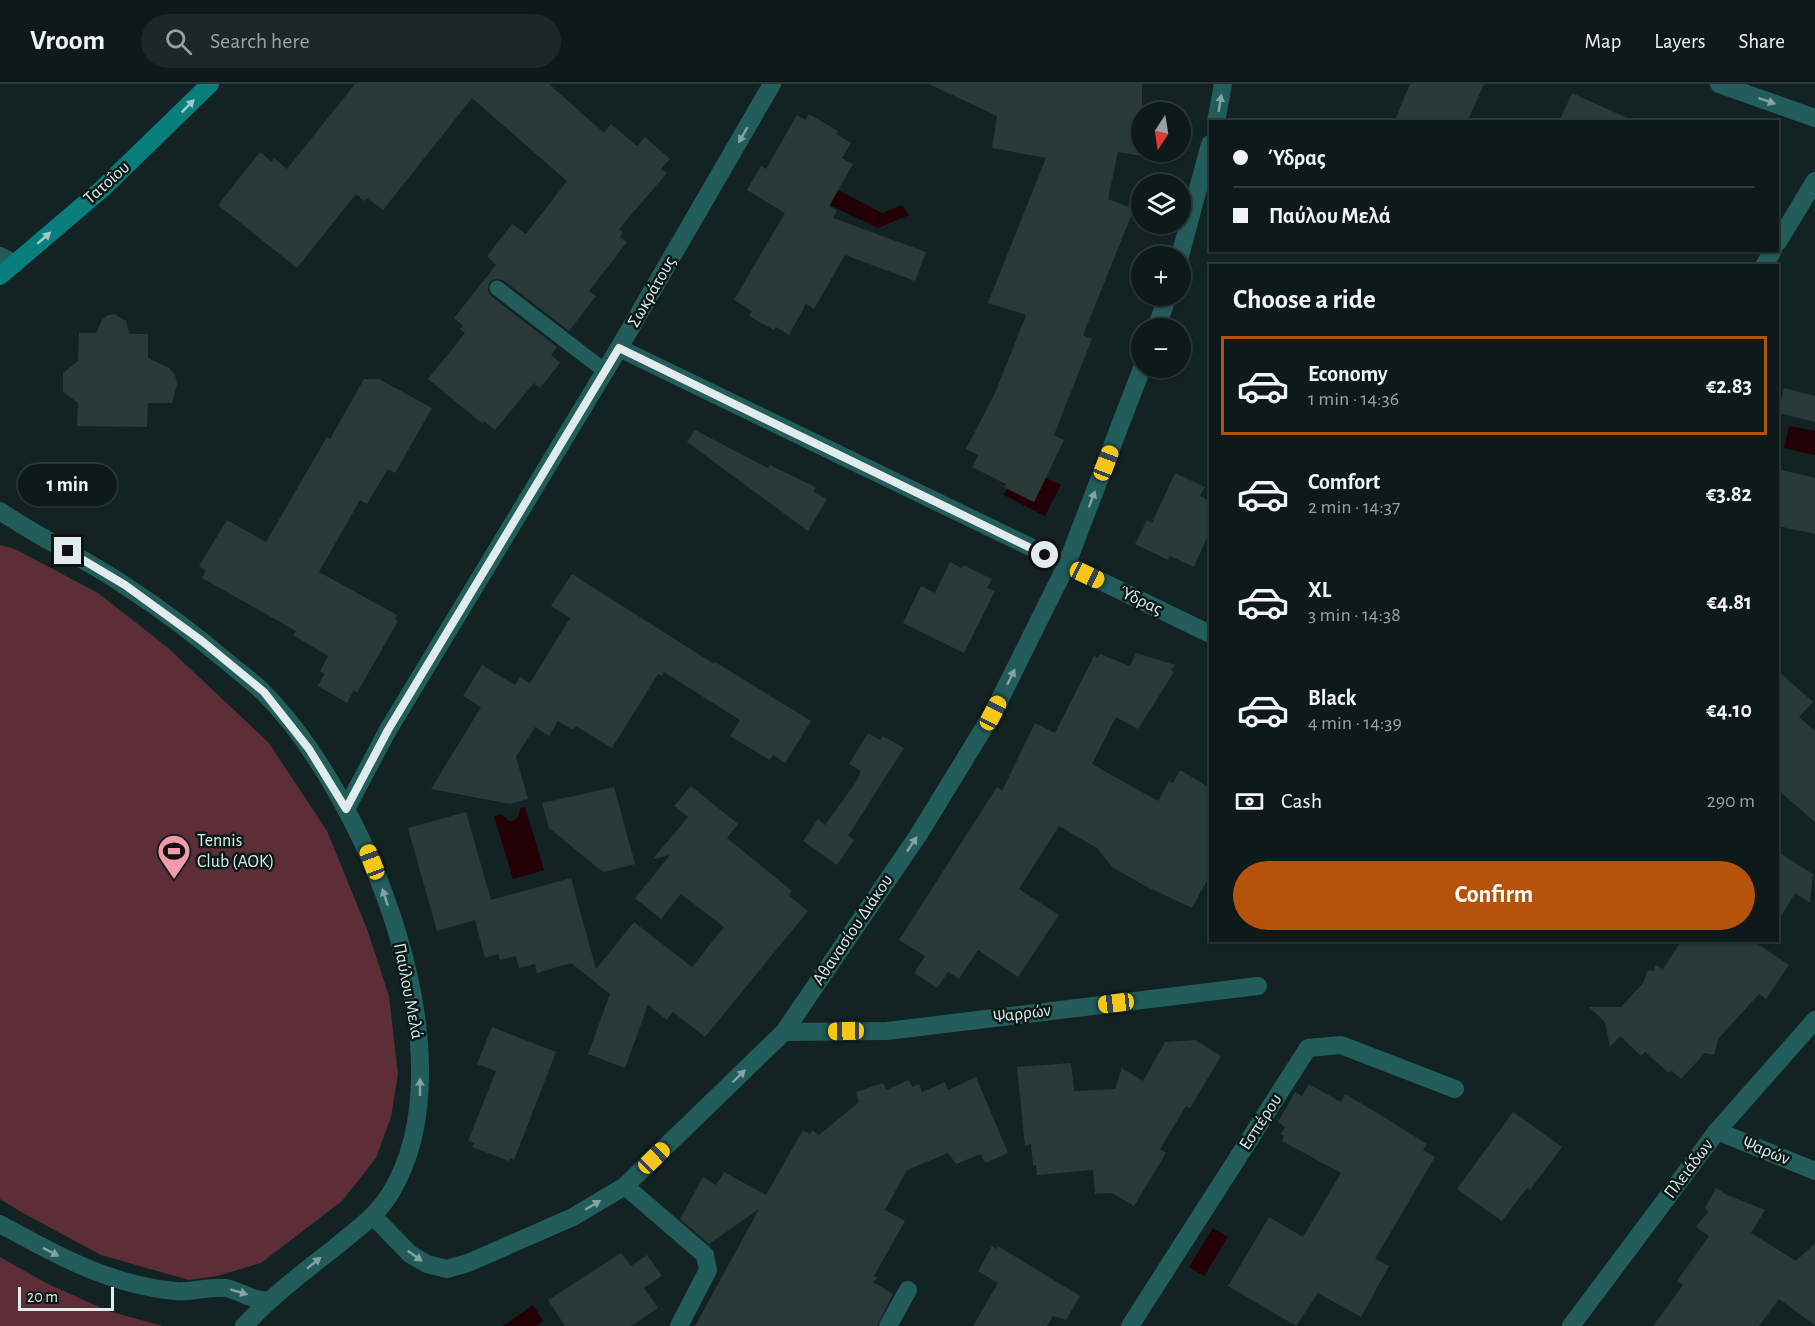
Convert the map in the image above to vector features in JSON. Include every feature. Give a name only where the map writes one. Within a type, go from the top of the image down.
[{"type":"main road","name":"Τατοΐου","points":[[0,276],[8,260],[102,189],[210,84]]},
{"type":"street","name":"Σωκράτους","points":[[346,809],[388,730],[619,348],[772,84]]},
{"type":"street","points":[[1216,120],[1223,84]]},
{"type":"street","points":[[1719,84],[1815,118]]},
{"type":"street","points":[[1182,246],[1209,148]]},
{"type":"street","points":[[1779,240],[1815,181]]},
{"type":"street","name":"Ύδρας","points":[[619,348],[1209,634]]},
{"type":"street","name":"Αθανασίου Διάκου","points":[[373,1216],[410,1254],[427,1264],[447,1269],[468,1263],[573,1217],[625,1185],[784,1032],[919,834],[993,713],[1066,566],[1138,378]]},
{"type":"street","name":"Παύλου Μελά","points":[[3,515],[125,585],[202,641],[264,692],[309,749],[346,809],[366,846],[385,895],[410,983],[417,1019],[421,1091],[417,1130],[406,1163],[390,1194],[373,1216],[269,1300],[244,1326]]},
{"type":"street","name":"Ψαρρών","points":[[784,1032],[887,1030],[1258,986]]},
{"type":"street","name":"Πλειάδων","points":[[1571,1326],[1717,1131],[1815,1020]]},
{"type":"street","name":"Εσπέρου","points":[[1130,1326],[1308,1048],[1341,1045],[1455,1089]]},
{"type":"street","name":"Ψαρών","points":[[1717,1131],[1815,1171]]},
{"type":"street","points":[[625,1185],[705,1255],[708,1270],[679,1326]]},
{"type":"street","points":[[0,1224],[59,1256],[123,1283],[178,1292],[225,1288],[244,1293],[263,1302],[269,1300]]},
{"type":"street","points":[[888,1326],[908,1290]]},
{"type":"lane","points":[[497,288],[605,371]]},
{"type":"shaded area","points":[[838,190],[882,213],[902,205],[909,215],[878,228],[830,205]]},
{"type":"shaded area","points":[[1789,426],[1815,431],[1815,455],[1784,448]]},
{"type":"shaded area","points":[[1046,478],[1061,485],[1045,516],[1004,495],[1007,489],[1034,502]]},
{"type":"shaded area","name":"Tennis Club (AOK)","points":[[0,545],[15,549],[98,593],[167,647],[269,743],[327,831],[367,929],[389,996],[398,1074],[391,1117],[376,1158],[342,1201],[261,1263],[217,1276],[189,1280],[101,1255],[0,1199]]},
{"type":"shaded area","points":[[525,807],[544,870],[513,879],[494,816],[501,814],[509,821],[514,821],[519,815],[520,808]]},
{"type":"shaded area","points":[[1213,1228],[1228,1237],[1204,1276],[1189,1267]]},
{"type":"shaded area","points":[[0,1257],[46,1283],[108,1311],[163,1326],[0,1326]]},
{"type":"shaded area","points":[[533,1305],[543,1321],[536,1326],[503,1326]]},
{"type":"building","points":[[355,84],[549,84],[604,133],[611,124],[637,146],[645,137],[670,159],[661,169],[667,173],[619,229],[623,232],[620,237],[627,242],[589,291],[596,296],[569,331],[503,280],[494,279],[489,283],[488,291],[491,296],[557,347],[551,355],[560,363],[540,388],[534,383],[495,430],[484,421],[483,424],[428,379],[465,333],[460,329],[463,326],[454,318],[496,265],[487,256],[512,224],[526,234],[567,181],[472,98],[383,210],[367,198],[364,201],[356,194],[297,268],[218,205],[260,152],[272,162],[274,158],[287,169]]},
{"type":"building","points":[[929,84],[1142,84],[1142,102],[1131,102],[1131,154],[1118,152],[1108,199],[1131,208],[1131,216],[1083,335],[1092,339],[1054,435],[1064,440],[1034,502],[1004,487],[1006,484],[972,467],[978,455],[966,449],[995,393],[1026,315],[988,303],[1046,158],[992,148],[997,116]]},
{"type":"building","points":[[1410,84],[1484,84],[1468,120],[1395,120]]},
{"type":"building","points":[[1572,93],[1632,120],[1560,120]]},
{"type":"building","points":[[809,114],[838,131],[836,134],[851,143],[842,158],[853,164],[829,206],[837,211],[833,218],[926,252],[915,281],[845,255],[814,309],[806,304],[789,335],[776,327],[774,330],[749,316],[752,311],[734,300],[785,213],[747,190],[761,166],[766,169],[797,115],[805,120]]},
{"type":"building","points":[[114,314],[126,321],[129,334],[148,334],[148,358],[169,368],[175,375],[177,384],[172,403],[148,403],[147,427],[77,426],[78,403],[63,392],[63,373],[78,361],[79,333],[96,333],[102,320]]},
{"type":"building","points":[[364,379],[379,379],[432,408],[395,473],[388,469],[367,504],[360,500],[319,572],[397,615],[395,619],[398,621],[357,693],[354,690],[347,703],[318,686],[324,674],[320,671],[328,656],[293,635],[296,631],[202,578],[206,571],[199,566],[227,520],[266,542],[327,437],[330,439]]},
{"type":"building","points":[[1784,388],[1815,396],[1815,422],[1779,413]]},
{"type":"building","points":[[695,430],[768,468],[770,465],[815,487],[814,492],[827,499],[808,531],[687,442]]},
{"type":"building","points":[[1779,469],[1815,478],[1815,534],[1779,526]]},
{"type":"building","points":[[1175,473],[1205,487],[1200,496],[1209,500],[1209,533],[1194,567],[1170,556],[1168,560],[1135,544],[1147,520],[1152,523]]},
{"type":"building","points":[[950,562],[962,568],[963,565],[992,579],[987,588],[995,591],[964,653],[903,623],[921,586],[935,593]]},
{"type":"building","points":[[572,574],[714,664],[715,662],[811,721],[785,763],[773,755],[770,760],[730,736],[740,720],[664,672],[662,676],[658,674],[612,748],[576,726],[573,730],[558,721],[549,736],[535,727],[516,757],[528,799],[510,804],[431,789],[481,707],[463,696],[482,665],[515,685],[520,677],[530,683],[570,618],[551,606]]},
{"type":"building","points":[[1136,653],[1175,665],[1171,670],[1174,672],[1138,729],[1116,717],[1092,764],[1158,801],[1169,781],[1173,783],[1180,770],[1209,787],[1209,877],[1192,908],[1145,886],[1112,867],[1097,848],[1059,826],[1019,889],[1059,915],[1018,977],[978,950],[959,979],[948,972],[937,988],[914,973],[925,956],[899,940],[997,787],[1002,791],[1035,723],[1055,733],[1094,656],[1098,658],[1100,654],[1130,666]]},
{"type":"building","points":[[1779,672],[1813,702],[1799,717],[1815,731],[1815,822],[1779,791]]},
{"type":"building","points":[[868,733],[880,740],[883,736],[904,748],[848,836],[854,840],[837,865],[803,841],[818,819],[825,825],[856,782],[861,771],[849,764]]},
{"type":"building","points":[[691,786],[738,824],[727,838],[792,891],[789,896],[808,911],[705,1037],[673,1012],[667,1020],[648,1005],[625,1068],[588,1054],[610,994],[571,963],[537,973],[535,964],[519,968],[516,956],[500,960],[498,954],[485,958],[475,920],[437,931],[408,828],[466,812],[491,900],[571,878],[596,969],[634,922],[692,967],[724,927],[681,894],[661,919],[635,898],[670,855],[653,859],[688,817],[674,806]]},
{"type":"building","points":[[614,787],[635,864],[603,872],[549,828],[542,803]]},
{"type":"building","points":[[1779,853],[1813,874],[1810,903],[1795,893],[1779,919]]},
{"type":"building","points":[[1681,942],[1755,942],[1789,965],[1766,999],[1759,994],[1718,1039],[1714,1055],[1705,1053],[1681,1079],[1671,1070],[1669,1073],[1645,1052],[1641,1056],[1620,1036],[1610,1047],[1605,1022],[1589,1007],[1621,1007],[1643,983],[1648,970],[1654,971],[1655,965],[1663,969]]},
{"type":"building","points":[[492,1027],[556,1052],[514,1160],[510,1158],[509,1161],[472,1147],[474,1143],[468,1141],[496,1071],[477,1064]]},
{"type":"building","points":[[1195,1040],[1221,1056],[1190,1108],[1186,1106],[1160,1149],[1166,1153],[1134,1206],[1112,1193],[1095,1194],[1093,1170],[1037,1175],[1036,1165],[1033,1165],[1031,1144],[1025,1146],[1017,1067],[1071,1063],[1074,1091],[1115,1089],[1122,1068],[1143,1081],[1165,1042]]},
{"type":"building","points":[[976,1077],[1008,1153],[985,1163],[981,1154],[956,1164],[948,1153],[907,1170],[885,1210],[905,1221],[874,1276],[877,1278],[873,1282],[893,1294],[877,1326],[695,1326],[759,1209],[709,1244],[680,1219],[703,1177],[716,1185],[724,1172],[766,1195],[803,1130],[810,1134],[812,1130],[819,1135],[859,1102],[856,1092],[883,1083],[886,1090],[909,1080],[912,1087],[919,1084],[922,1092],[945,1082],[948,1090]]},
{"type":"building","points":[[1309,1084],[1341,1102],[1345,1094],[1427,1144],[1423,1150],[1435,1157],[1375,1259],[1389,1266],[1361,1317],[1318,1293],[1296,1326],[1228,1286],[1269,1217],[1303,1237],[1341,1173],[1282,1141],[1284,1136],[1281,1134],[1285,1127],[1278,1122],[1295,1092],[1302,1096]]},
{"type":"building","points":[[1513,1112],[1562,1147],[1530,1190],[1527,1188],[1502,1221],[1457,1189]]},
{"type":"building","points":[[1716,1188],[1727,1195],[1765,1210],[1751,1233],[1796,1261],[1815,1243],[1815,1325],[1779,1299],[1759,1326],[1653,1326],[1683,1285],[1677,1281],[1709,1236],[1696,1227],[1708,1212],[1705,1208]]},
{"type":"building","points":[[992,1246],[996,1249],[998,1246],[1080,1296],[1066,1320],[1053,1316],[1047,1326],[973,1326],[998,1283],[978,1271]]},
{"type":"building","points":[[621,1253],[631,1266],[647,1255],[662,1276],[644,1288],[658,1308],[631,1326],[565,1326],[548,1300]]},
{"type":"place","name":"Tennis Club (AOK)","points":[[174,880]]},
{"type":"route","points":[[68,551],[125,585],[202,641],[264,692],[309,749],[346,809],[388,730],[619,348],[1045,555]]}]
